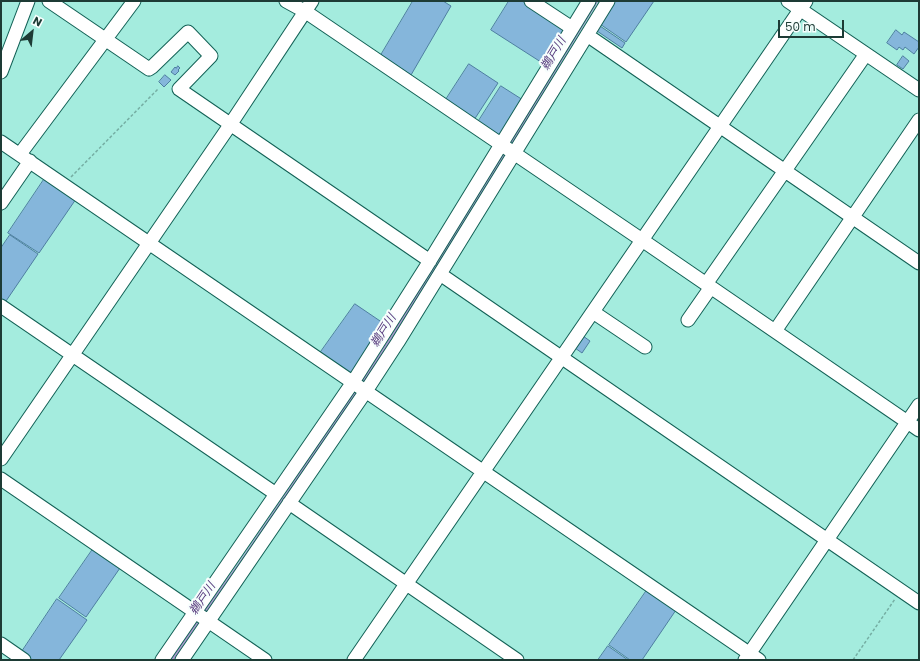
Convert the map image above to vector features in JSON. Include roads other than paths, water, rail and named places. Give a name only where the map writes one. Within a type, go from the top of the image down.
[{"type":"street","points":[[1,72],[28,1]]},
{"type":"street","points":[[38,1],[149,69],[188,32],[212,56],[180,89],[228,128]]},
{"type":"street","points":[[50,1],[147,76]]},
{"type":"street","points":[[1,203],[25,157],[134,1]]},
{"type":"street","points":[[286,1],[309,7],[508,149],[919,430]]},
{"type":"street","points":[[531,1],[574,25]]},
{"type":"street","points":[[543,1],[574,25]]},
{"type":"street","points":[[182,660],[202,617],[274,497],[359,386],[398,342],[442,271],[574,25],[589,1]]},
{"type":"street","points":[[162,660],[202,617],[287,506],[359,386],[428,264],[588,33],[608,1]]},
{"type":"street","points":[[788,1],[804,5],[866,54],[919,90]]},
{"type":"street","points":[[354,660],[804,5]]},
{"type":"street","points":[[1,460],[309,7]]},
{"type":"street","points":[[588,33],[854,215],[919,256]]},
{"type":"street","points":[[688,320],[786,169],[866,54]]},
{"type":"street","points":[[175,96],[228,128],[428,264]]},
{"type":"street","points":[[775,332],[919,120]]},
{"type":"street","points":[[1,142],[484,471],[751,658],[829,538],[919,406]]},
{"type":"street","points":[[854,215],[919,263]]},
{"type":"street","points":[[442,271],[829,538],[919,603]]},
{"type":"street","points":[[1,306],[70,358]]},
{"type":"street","points":[[593,312],[645,348]]},
{"type":"street","points":[[1,314],[70,358],[274,497]]},
{"type":"street","points":[[1,479],[265,660]]},
{"type":"street","points":[[287,506],[405,587],[517,660]]},
{"type":"street","points":[[829,538],[919,596]]},
{"type":"street","points":[[405,587],[505,660]]},
{"type":"street","points":[[1,644],[24,660]]},
{"type":"street","points":[[1,653],[11,660]]},
{"type":"waterway","name":"鵜戸川","points":[[509,146],[597,1]]},
{"type":"waterway","name":"鵜戸川","points":[[361,384],[383,351],[505,152]]},
{"type":"waterway","name":"鵜戸川","points":[[204,613],[240,563],[357,390]]},
{"type":"waterway","name":"鵜戸川","points":[[172,660],[199,620]]}]
